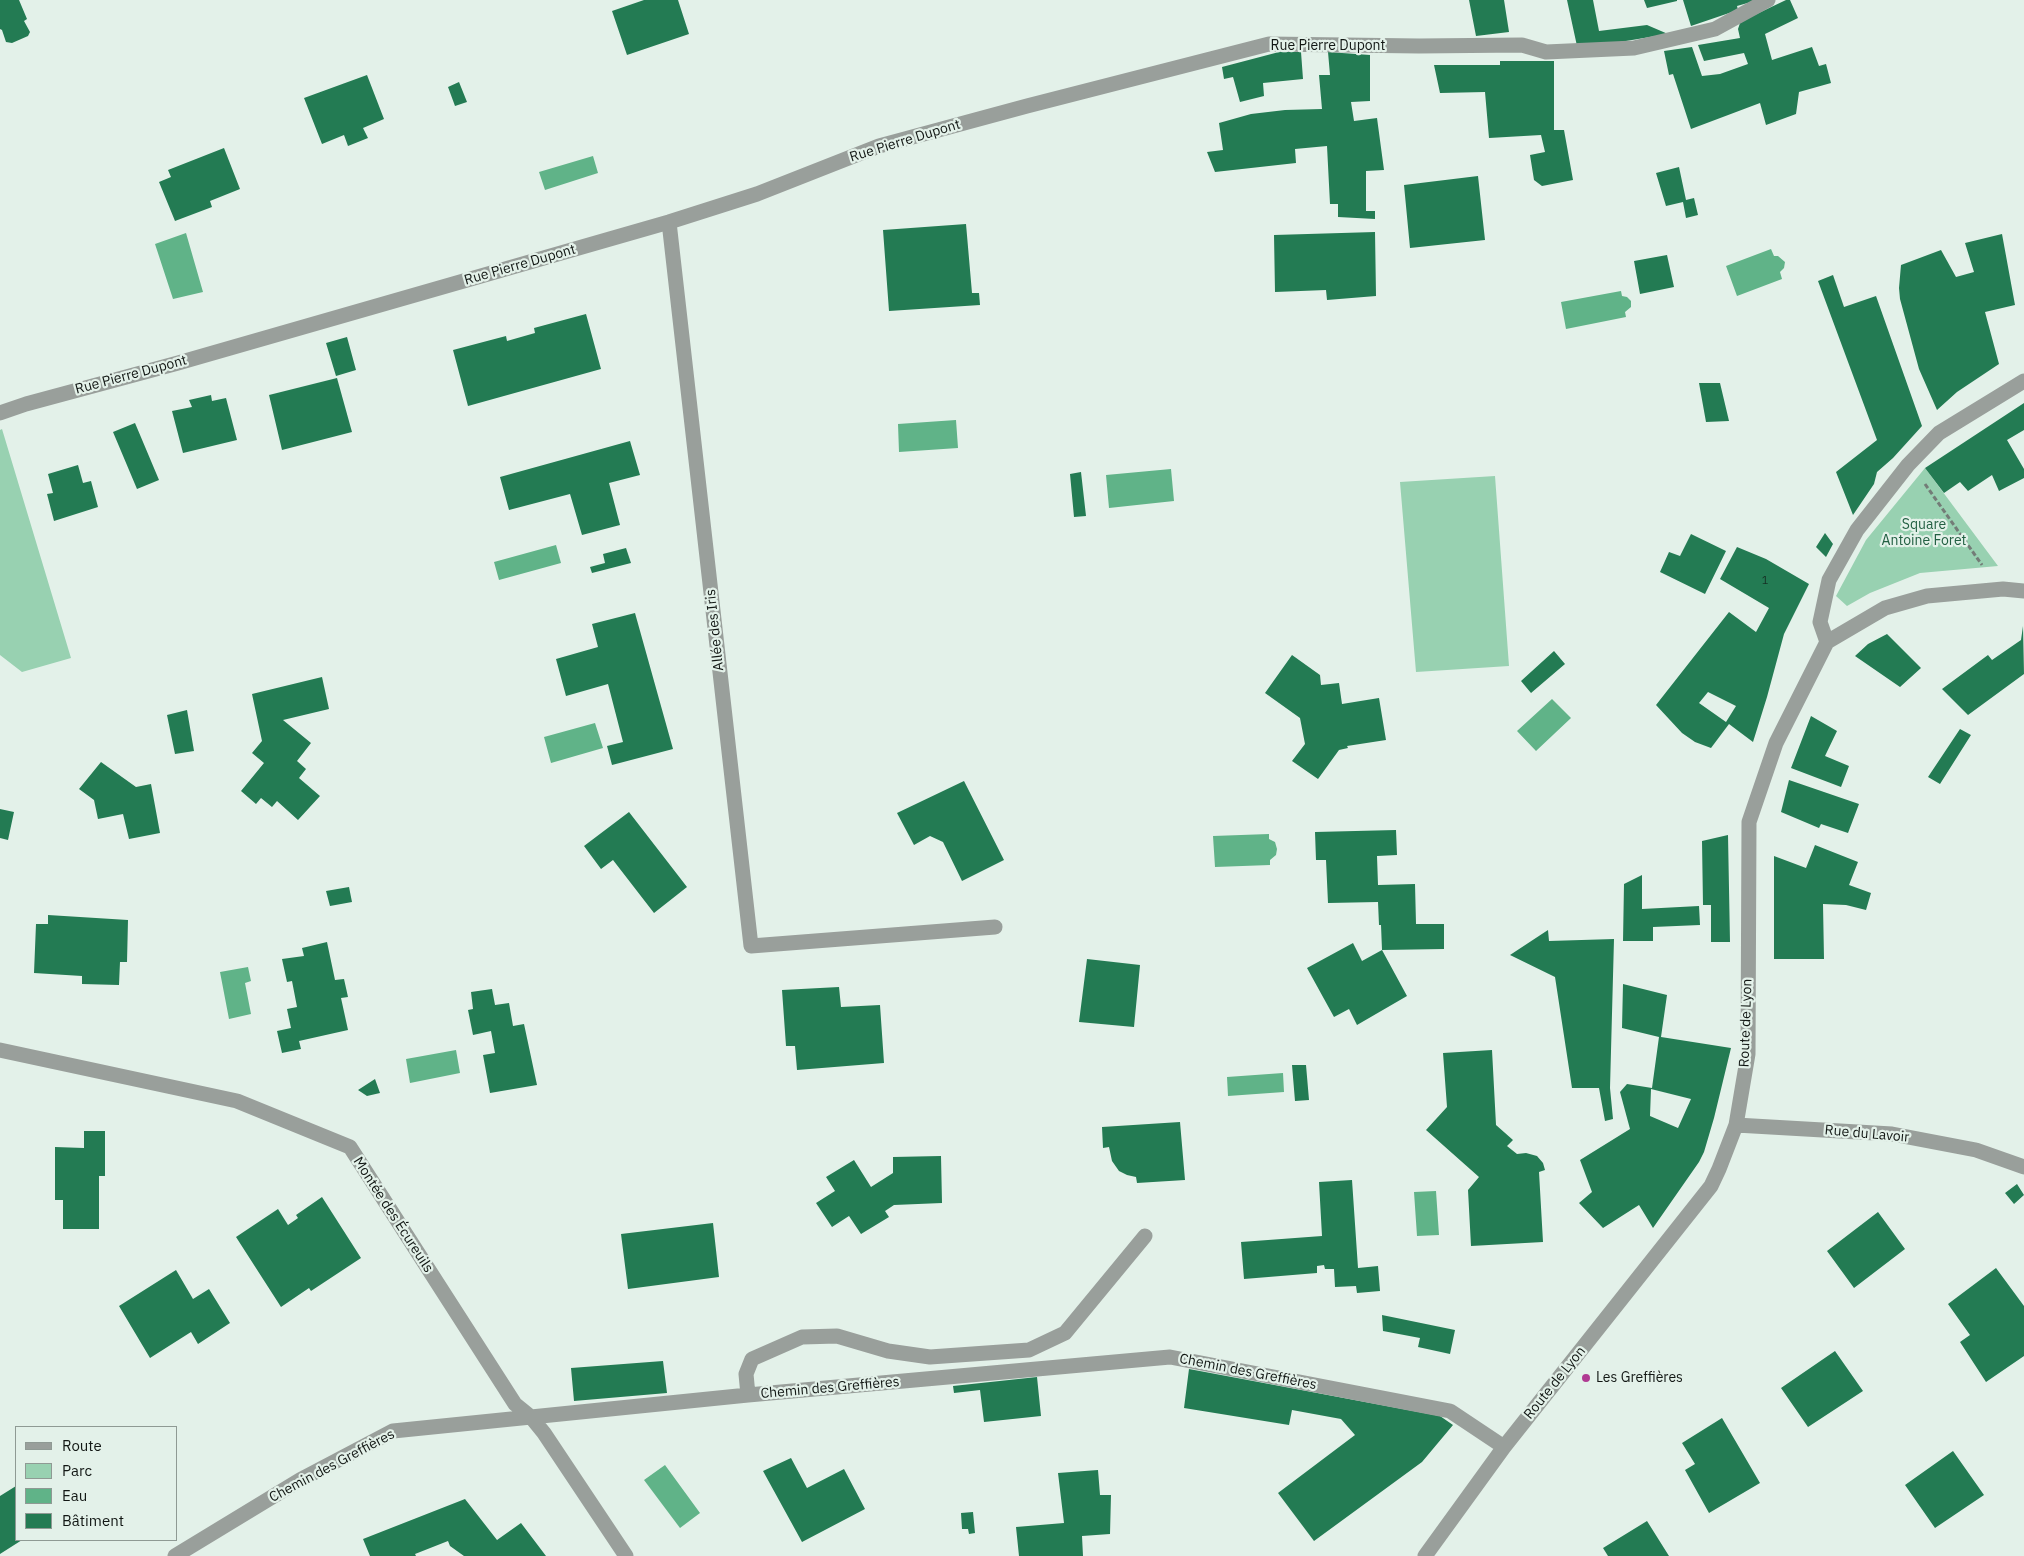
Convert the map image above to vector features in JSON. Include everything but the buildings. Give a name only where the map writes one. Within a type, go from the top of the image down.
[{"type":"street","name":"Rue Pierre Dupont","points":[[0,413],[26,404],[188,360],[669,222],[758,194],[879,146],[1269,44],[1522,45],[1546,52],[1634,48],[1715,29],[1768,0]]},
{"type":"street","name":"Allée des Iris","points":[[669,222],[751,946],[996,927]]},
{"type":"street","points":[[2024,381],[1939,433],[1908,465],[1857,530],[1829,580],[1820,622],[1827,642],[1885,608],[1927,596],[2003,589],[2024,591]]},
{"type":"street","name":"Route de Lyon","points":[[1425,1556],[1504,1448],[1712,1186],[1736,1125],[1748,1054],[1749,822],[1776,743],[1827,642]]},
{"type":"street","name":"Montée des Écureuils","points":[[0,1050],[237,1101],[350,1147],[515,1404],[544,1433],[626,1556]]},
{"type":"street","name":"Rue du Lavoir","points":[[1736,1125],[1892,1134],[1976,1150],[2024,1167]]},
{"type":"street","points":[[748,1395],[746,1374],[752,1359],[802,1338],[837,1336],[888,1351],[930,1357],[1029,1350],[1065,1333],[1145,1236]]},
{"type":"street","name":"Chemin des Greffières","points":[[175,1556],[300,1480],[393,1431],[748,1395],[1170,1357],[1450,1411],[1504,1448]]},
{"type":"path","points":[[1908,465],[1919,476],[1984,567],[2003,589]]},
{"type":"green space","points":[[2,429],[71,658],[22,672],[0,655],[0,430]]},
{"type":"green space","name":"Square Antoine Foret","points":[[1925,468],[1998,566],[1920,573],[1870,593],[1847,606],[1836,596],[1866,540]]},
{"type":"green space","points":[[1495,476],[1509,666],[1416,672],[1400,482]]},
{"type":"water","points":[[593,156],[598,173],[545,190],[539,172]]},
{"type":"water","points":[[186,233],[203,292],[173,299],[155,244]]},
{"type":"water","points":[[1771,249],[1774,256],[1778,256],[1785,262],[1784,268],[1780,272],[1782,279],[1737,296],[1726,266]]},
{"type":"water","points":[[1621,291],[1622,296],[1627,297],[1631,301],[1631,307],[1625,312],[1626,317],[1566,329],[1561,302]]},
{"type":"water","points":[[956,420],[958,448],[899,452],[898,424]]},
{"type":"water","points":[[1171,469],[1174,501],[1109,508],[1106,475]]},
{"type":"water","points":[[556,545],[561,563],[499,580],[494,562]]},
{"type":"water","points":[[1552,699],[1571,718],[1536,751],[1517,731]]},
{"type":"water","points":[[595,723],[603,748],[551,763],[544,737]]},
{"type":"water","points":[[1269,834],[1269,839],[1275,842],[1277,849],[1276,855],[1270,860],[1270,865],[1215,867],[1213,836]]},
{"type":"water","points":[[248,967],[251,981],[245,983],[251,1014],[229,1019],[220,972]]},
{"type":"water","points":[[456,1050],[460,1073],[410,1083],[406,1059]]},
{"type":"water","points":[[1283,1073],[1284,1092],[1228,1096],[1227,1077]]},
{"type":"water","points":[[1436,1191],[1439,1235],[1417,1236],[1414,1192]]},
{"type":"water","points":[[665,1465],[700,1513],[680,1528],[644,1480]]},
{"type":"place","name":"Les Greffières","points":[[1586,1378]]}]
